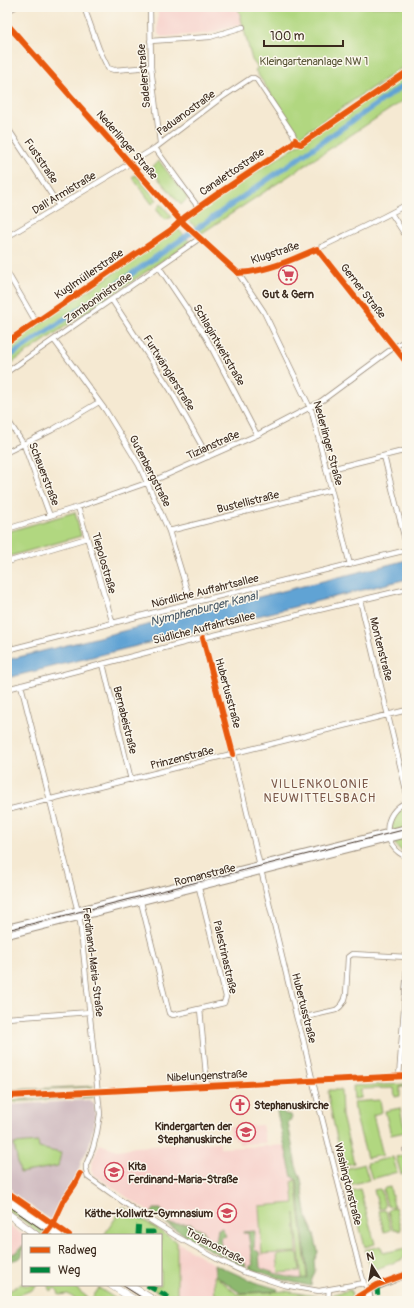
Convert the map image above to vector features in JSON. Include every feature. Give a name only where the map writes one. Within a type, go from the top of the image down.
[{"type":"main road","name":"Romanstraße","points":[[7,935],[140,898],[262,871],[388,836],[407,828]]},
{"type":"main road","name":"Romanstraße","points":[[198,884],[260,864],[388,836],[407,834]]},
{"type":"main road","name":"Romanstraße","points":[[7,928],[79,914]]},
{"type":"main road","points":[[7,1200],[58,1234]]},
{"type":"main road","points":[[7,1212],[35,1234]]},
{"type":"main road","points":[[363,1301],[368,1290],[407,1274]]},
{"type":"main road","points":[[113,1286],[136,1301]]},
{"type":"main road","points":[[131,1286],[155,1301]]},
{"type":"main road","points":[[368,1290],[370,1301]]},
{"type":"street","points":[[7,11],[15,7]]},
{"type":"street","points":[[84,7],[99,49],[108,68],[114,70],[151,67]]},
{"type":"street","name":"Sadelerstraße","points":[[150,7],[151,67],[160,143]]},
{"type":"street","name":"Nederlinger Straße","points":[[7,24],[181,222],[194,232],[238,273],[270,324],[310,407],[350,565]]},
{"type":"street","points":[[150,41],[210,37],[243,27]]},
{"type":"street","name":"Paduanostraße","points":[[130,164],[251,78],[254,78],[293,134],[295,140]]},
{"type":"street","name":"Fuststraße","points":[[7,127],[60,206]]},
{"type":"street","name":"Canalettostraße","points":[[181,222],[198,207],[291,145],[295,140]]},
{"type":"street","points":[[154,148],[198,207]]},
{"type":"street","name":"Dall'Armistraße","points":[[7,237],[130,164]]},
{"type":"street","name":"Klugstraße","points":[[238,273],[261,270],[317,249],[407,204]]},
{"type":"street","points":[[391,213],[407,238]]},
{"type":"street","name":"Kuglmüllerstraße","points":[[7,342],[181,222]]},
{"type":"street","name":"Zamboninistraße","points":[[7,372],[200,238]]},
{"type":"street","name":"Gerner Straße","points":[[317,249],[407,363]]},
{"type":"street","name":"Schlagintweitstraße","points":[[159,266],[206,338],[257,435]]},
{"type":"street","points":[[7,272],[36,322]]},
{"type":"street","name":"Furtwänglerstraße","points":[[112,300],[170,389],[208,457]]},
{"type":"street","name":"Tizianstraße","points":[[7,529],[78,507],[148,482],[257,435],[320,402],[407,339]]},
{"type":"street","name":"Gutenbergstraße","points":[[54,340],[99,402],[127,444],[148,482],[169,531],[191,603]]},
{"type":"street","points":[[7,452],[24,445],[70,420],[99,402]]},
{"type":"street","name":"Schauerstraße","points":[[7,419],[24,445],[50,516]]},
{"type":"street","points":[[327,470],[407,450]]},
{"type":"street","points":[[384,456],[407,549]]},
{"type":"street","name":"Bustellistraße","points":[[169,531],[331,490]]},
{"type":"street","name":"Tiepolostraße","points":[[78,507],[113,624]]},
{"type":"street","points":[[7,562],[87,538]]},
{"type":"street","name":"Nördliche Auffahrtsallee","points":[[9,649],[350,565],[407,549]]},
{"type":"street","name":"Südliche Auffahrtsallee","points":[[7,689],[203,638],[407,589]]},
{"type":"street","name":"Montenstraße","points":[[360,600],[407,794]]},
{"type":"street","points":[[7,636],[9,649]]},
{"type":"street","name":"Hubertusstraße","points":[[203,638],[262,871],[296,1019],[303,1039],[313,1081]]},
{"type":"street","name":"Bernabeistraße","points":[[103,664],[131,780]]},
{"type":"street","name":"Ferdinand-Maria-Straße","points":[[21,685],[79,914],[98,1092],[99,1122],[93,1148],[86,1165],[87,1173]]},
{"type":"street","name":"Prinzenstraße","points":[[7,810],[407,710]]},
{"type":"street","points":[[407,802],[399,806],[392,814],[388,824],[388,836],[396,850],[407,857]]},
{"type":"street","name":"Palestrinastraße","points":[[140,898],[168,1012],[173,1015],[200,1009],[224,1003],[226,997],[198,884]]},
{"type":"street","points":[[296,1019],[340,1008],[346,995],[348,957],[350,955],[407,957]]},
{"type":"street","points":[[399,1077],[407,966]]},
{"type":"street","points":[[200,1009],[207,1086]]},
{"type":"street","points":[[7,1018],[90,1012]]},
{"type":"street","name":"Nibelungenstraße","points":[[7,1096],[407,1076]]},
{"type":"street","name":"Washingtonstraße","points":[[313,1081],[364,1283],[368,1290]]},
{"type":"street","name":"Trojanostraße","points":[[87,1173],[91,1179],[138,1212],[176,1236],[244,1272],[271,1281],[311,1290],[329,1290],[364,1283]]},
{"type":"street","points":[[328,1301],[329,1290]]},
{"type":"shaded area","points":[[158,7],[238,7],[242,24],[210,33],[162,37],[158,34]]},
{"type":"shaded area","points":[[89,1100],[94,1103],[95,1119],[89,1146],[81,1162],[76,1181],[52,1221],[7,1190],[7,1105]]},
{"type":"shaded area","name":"Kindergarten der Stephanuskirche","points":[[262,1125],[266,1143],[239,1144],[238,1140],[234,1140],[234,1137],[230,1137],[229,1127]]},
{"type":"shaded area","name":"Käthe-Kollwitz-Gymnasium","points":[[220,1142],[220,1148],[289,1145],[299,1180],[310,1286],[250,1268],[220,1254],[174,1229],[93,1174],[91,1170],[99,1144],[118,1150],[135,1147]]},
{"type":"shaded area","points":[[7,1224],[22,1234],[22,1245],[16,1252],[7,1255]]},
{"type":"shaded area","points":[[177,1242],[214,1264],[215,1297],[177,1299]]},
{"type":"green space","name":"Kleingartenanlage NW 1","points":[[238,7],[407,7],[407,64],[299,137],[255,70],[258,68],[252,60]]},
{"type":"green space","points":[[407,66],[407,98],[202,233],[186,218],[296,146]]},
{"type":"green space","points":[[159,161],[188,198],[181,205],[150,169]]},
{"type":"green space","points":[[135,175],[157,200],[152,204],[132,177]]},
{"type":"green space","points":[[161,204],[172,217],[165,220],[156,209]]},
{"type":"green space","points":[[178,229],[190,242],[7,366],[7,346]]},
{"type":"green space","points":[[75,512],[81,536],[7,557],[7,532]]},
{"type":"green space","points":[[407,806],[407,854],[395,844],[391,830],[395,816]]},
{"type":"green space","points":[[407,1084],[407,1087],[400,1087],[400,1096],[395,1097],[394,1088],[361,1089],[361,1098],[354,1099],[353,1086]]},
{"type":"green space","points":[[94,1086],[92,1087],[7,1091],[7,1090]]},
{"type":"green space","points":[[329,1090],[341,1090],[342,1116],[354,1163],[345,1165],[342,1162],[330,1106]]},
{"type":"green space","points":[[94,1097],[7,1102],[7,1100]]},
{"type":"green space","points":[[380,1100],[382,1112],[373,1115],[383,1155],[367,1158],[356,1117],[354,1102]]},
{"type":"green space","points":[[400,1108],[405,1132],[391,1135],[385,1111]]},
{"type":"green space","points":[[278,1110],[281,1110],[285,1114],[291,1115],[292,1118],[288,1123],[296,1166],[301,1179],[307,1218],[314,1234],[318,1252],[314,1261],[315,1272],[312,1278],[311,1286],[287,1281],[249,1268],[253,1265],[248,1233],[243,1232],[255,1231],[254,1249],[259,1252],[260,1267],[262,1269],[290,1278],[308,1278],[297,1180],[292,1177],[277,1112]]},
{"type":"green space","points":[[38,1142],[39,1148],[61,1153],[58,1166],[20,1173],[14,1144]]},
{"type":"green space","points":[[407,1154],[407,1173],[401,1174],[396,1157]]},
{"type":"green space","points":[[393,1157],[397,1172],[372,1179],[367,1163]]},
{"type":"green space","points":[[364,1164],[369,1180],[349,1185],[345,1169]]},
{"type":"green space","points":[[296,1180],[307,1278],[302,1279],[295,1213],[297,1252],[262,1254],[259,1206],[294,1203],[292,1181]]},
{"type":"green space","points":[[390,1187],[394,1206],[390,1207],[387,1205],[383,1190]]},
{"type":"green space","points":[[360,1189],[375,1244],[365,1247],[350,1191]]},
{"type":"green space","points":[[374,1190],[381,1190],[385,1206],[384,1208],[379,1209]]},
{"type":"green space","points":[[7,1204],[45,1228],[42,1234],[40,1234],[7,1210]]},
{"type":"green space","points":[[123,1207],[177,1242],[177,1299],[215,1297],[214,1275],[237,1294],[285,1291],[322,1297],[323,1301],[174,1301],[148,1286],[162,1286],[162,1234],[105,1234]]},
{"type":"green space","points":[[395,1207],[401,1230],[398,1231],[398,1229],[393,1230],[388,1211]]},
{"type":"green space","points":[[154,1209],[161,1209],[161,1219],[170,1224],[192,1224],[195,1228],[203,1230],[208,1241],[216,1242],[218,1229],[222,1228],[226,1236],[220,1238],[222,1253],[246,1264],[245,1267],[199,1244],[151,1214]]},
{"type":"green space","points":[[379,1211],[386,1211],[391,1230],[384,1232]]},
{"type":"green space","points":[[22,1246],[21,1257],[7,1263],[7,1256],[17,1252]]},
{"type":"green space","points":[[381,1246],[383,1253],[407,1248],[407,1255],[401,1260],[373,1270],[370,1268],[365,1250]]},
{"type":"green space","points":[[298,1253],[300,1271],[279,1273],[277,1255]]},
{"type":"green space","points":[[214,1264],[254,1282],[278,1289],[277,1291],[240,1293],[215,1275]]},
{"type":"green space","points":[[22,1284],[22,1286],[36,1286],[34,1289],[7,1300],[7,1292]]},
{"type":"green space","points":[[48,1286],[73,1286],[87,1297],[85,1301],[78,1301],[68,1294],[59,1295],[55,1288],[51,1291]]},
{"type":"green space","points":[[99,1288],[119,1301],[90,1301]]},
{"type":"green space","points":[[351,1290],[353,1301],[336,1301],[336,1299],[333,1299],[333,1294]]},
{"type":"water","name":"Nymphenburger Kanal","points":[[407,560],[407,579],[7,678],[7,660]]},
{"type":"waterway","points":[[7,358],[117,284],[407,83]]},
{"type":"tram line","points":[[7,930],[407,829]]},
{"type":"tram line","points":[[7,1205],[49,1234]]},
{"type":"tram line","points":[[124,1286],[147,1301]]},
{"type":"marked path","points":[[138,1234],[139,1218]]},
{"type":"marked path","points":[[145,1232],[153,1232],[153,1234]]},
{"type":"marked path","points":[[377,1285],[378,1301]]},
{"type":"marked path","points":[[149,1286],[175,1301]]},
{"type":"cycle path","points":[[7,24],[181,221],[238,273],[268,268],[317,249],[407,363]]},
{"type":"cycle path","points":[[294,142],[301,144],[407,72]]},
{"type":"cycle path","points":[[7,342],[171,230],[185,217],[291,145],[295,140]]},
{"type":"cycle path","points":[[203,638],[233,754]]},
{"type":"cycle path","points":[[7,1096],[407,1076]]},
{"type":"cycle path","points":[[46,1234],[53,1224],[64,1200],[80,1174]]},
{"type":"cycle path","points":[[7,1192],[68,1234]]},
{"type":"cycle path","points":[[358,1301],[357,1297],[377,1285],[407,1274]]},
{"type":"place","name":"Gut & Gern","points":[[288,275]]},
{"type":"place","name":"Stephanuskirche","points":[[240,1105]]},
{"type":"place","name":"Kindergarten der Stephanuskirche","points":[[246,1132]]},
{"type":"place","name":"Kita Ferdinand-Maria-Straße","points":[[114,1172]]},
{"type":"place","name":"Käthe-Kollwitz-Gymnasium","points":[[227,1213]]},
{"type":"district","name":"VILLENKOLONIE NEUWITTELSBACH","points":[[320,791]]}]
